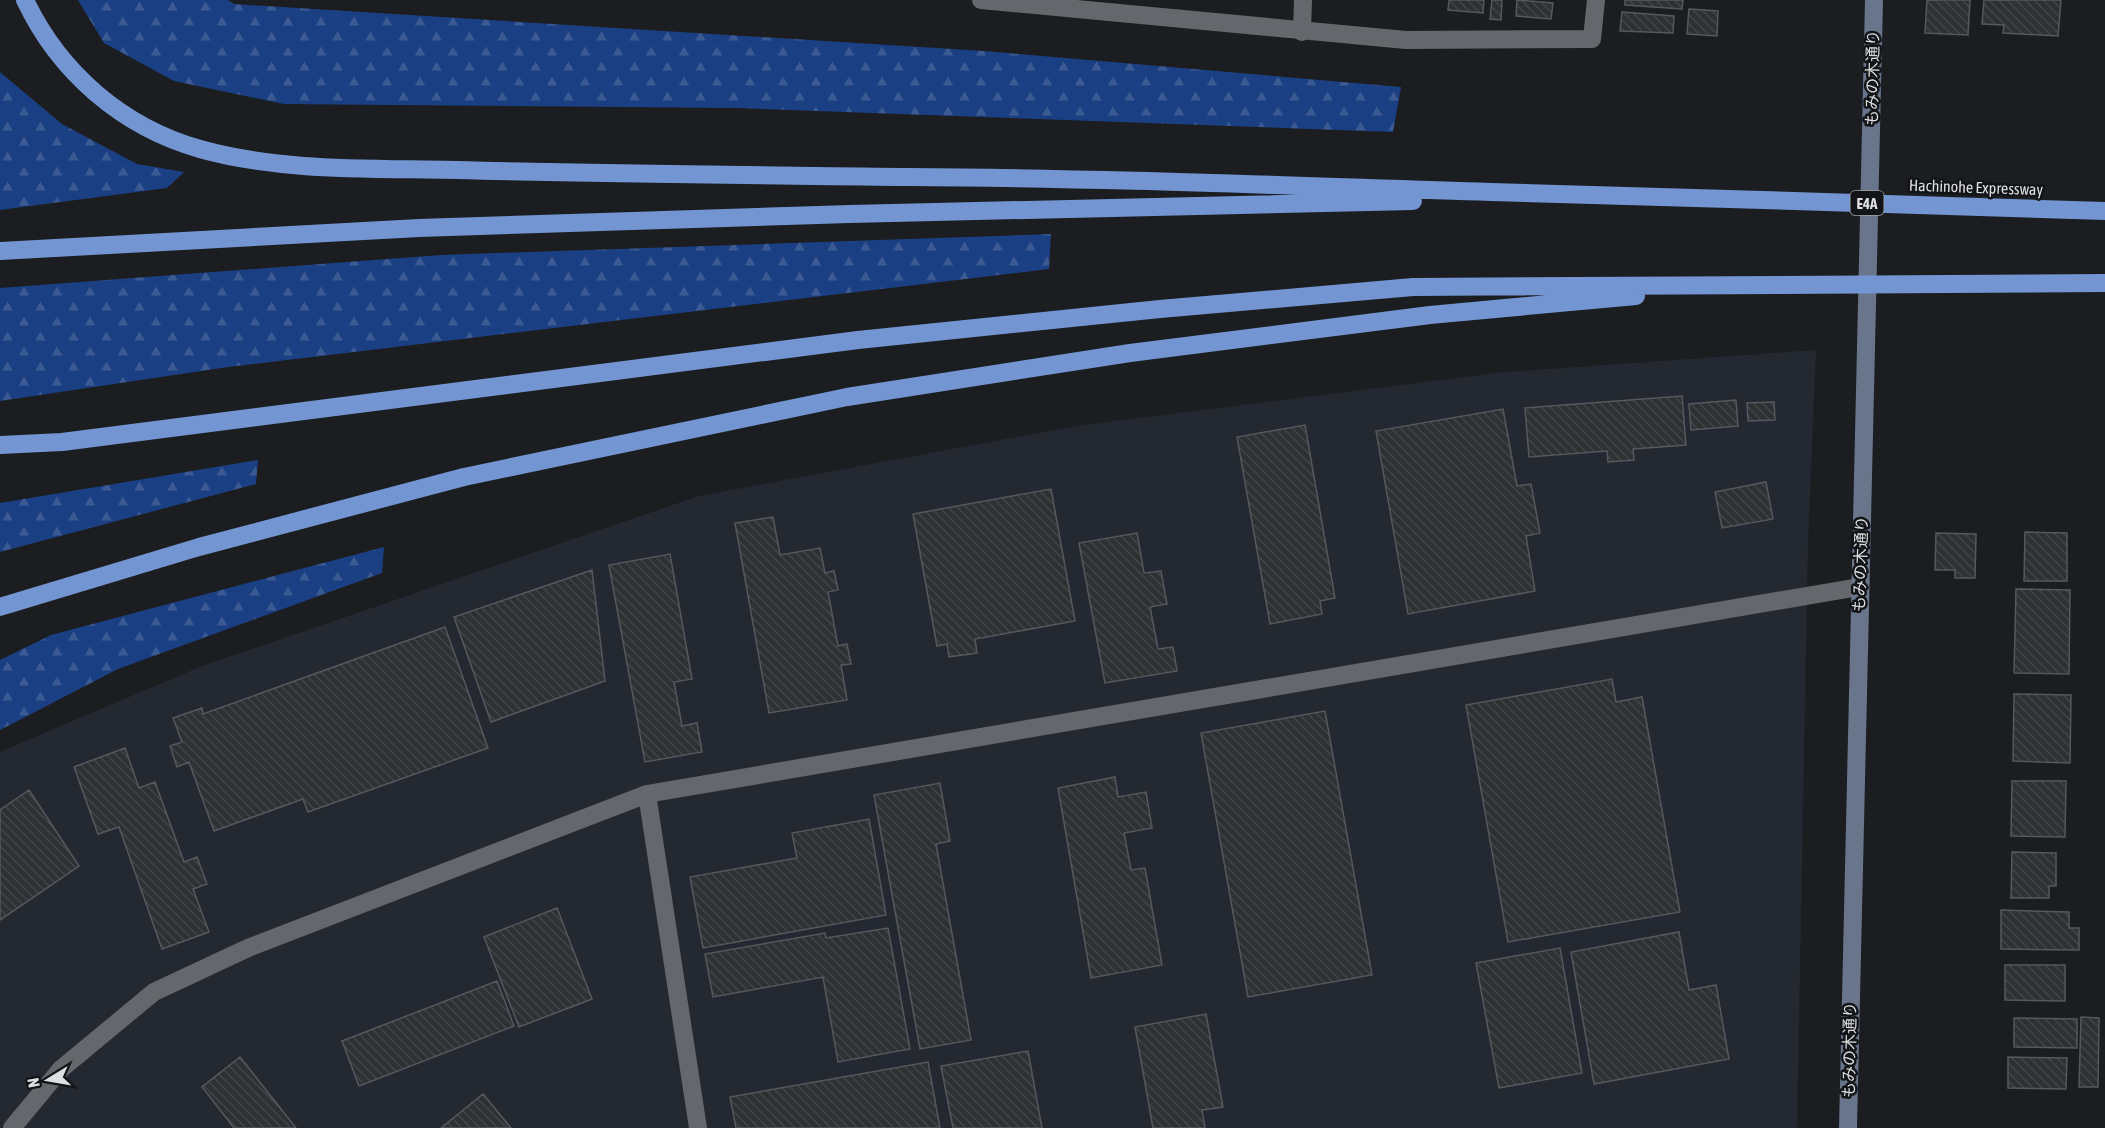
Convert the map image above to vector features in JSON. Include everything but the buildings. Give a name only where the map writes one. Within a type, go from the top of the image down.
[{"type":"highway","points":[[25,0],[40,31],[73,73],[109,106],[154,132],[188,145],[260,161],[342,167],[581,174],[1017,178],[1629,197]]},
{"type":"highway","points":[[0,251],[454,226],[850,214],[1629,197]]},
{"type":"highway","name":"Hachinohe Expressway","points":[[1629,197],[2105,211]]},
{"type":"highway","points":[[0,446],[62,442],[858,340],[1160,309],[1413,287],[2105,283]]},
{"type":"highway","points":[[0,607],[199,547],[464,477],[847,398],[1130,353],[1407,318],[1757,284]]},
{"type":"street","points":[[981,0],[1016,1],[1302,32],[1406,40],[1592,39],[1596,0]]},
{"type":"street","points":[[1302,32],[1303,0]]},
{"type":"street","name":"もみの木通り","points":[[1847,1128],[1874,6]]},
{"type":"street","points":[[12,1128],[61,1069],[154,992],[248,948],[647,794],[1859,587]]},
{"type":"street","points":[[647,794],[698,1128]]},
{"type":"street","points":[[1847,1128],[1863,1128]]},
{"type":"shaded area","points":[[1816,350],[1808,542],[1797,1128],[0,1128],[0,752],[202,666],[699,496],[1082,425],[1505,372]]},
{"type":"green space","points":[[78,0],[228,0],[234,4],[984,51],[1401,87],[1393,132],[737,108],[284,104],[174,81],[104,43]]},
{"type":"green space","points":[[0,72],[62,124],[137,164],[184,172],[167,188],[0,210]]},
{"type":"green space","points":[[1051,234],[1049,269],[228,367],[0,401],[0,288],[441,255]]},
{"type":"green space","points":[[258,460],[256,484],[0,552],[0,503]]},
{"type":"green space","points":[[384,547],[382,573],[118,669],[0,730],[0,660],[51,635]]}]
